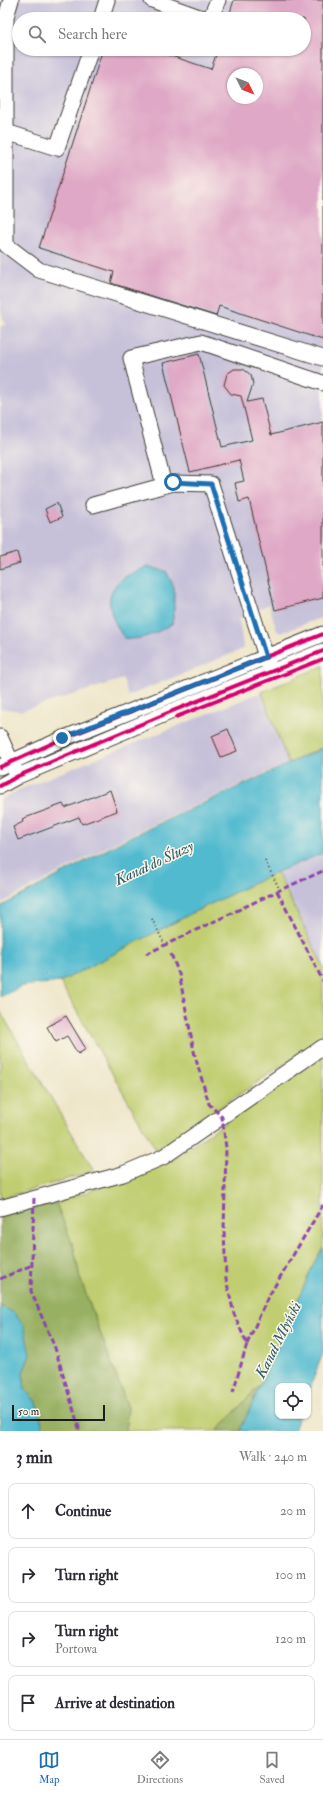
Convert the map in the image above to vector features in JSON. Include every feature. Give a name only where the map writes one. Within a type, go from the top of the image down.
[{"type":"street","points":[[11,0],[6,17],[6,245],[39,270],[323,358]]},
{"type":"street","points":[[103,12],[107,0]]},
{"type":"street","points":[[152,0],[185,12]]},
{"type":"street","points":[[213,12],[218,0]]},
{"type":"street","points":[[6,132],[57,148],[89,56]]},
{"type":"street","points":[[164,485],[132,358],[201,342],[323,383]]},
{"type":"street","points":[[93,505],[173,482],[211,484],[271,671]]},
{"type":"street","points":[[5,764],[62,738],[323,634]]},
{"type":"street","points":[[0,786],[18,776],[271,671],[323,651]]},
{"type":"street","points":[[0,737],[5,764],[18,776]]},
{"type":"street","points":[[0,1208],[123,1174],[163,1157],[323,1047]]},
{"type":"path","points":[[265,861],[280,890]]},
{"type":"path","points":[[152,919],[165,945]]},
{"type":"shaded area","points":[[0,0],[323,0],[323,617],[281,633],[277,631],[269,604],[239,619],[243,649],[128,696],[123,679],[21,711],[0,708],[0,327],[5,324],[0,308]]},
{"type":"shaded area","points":[[262,692],[288,763],[126,837],[0,904],[0,800],[18,790]]},
{"type":"shaded area","points":[[323,853],[323,966],[277,872]]},
{"type":"green space","points":[[323,666],[323,747],[288,763],[262,692]]},
{"type":"green space","points":[[277,872],[323,966],[323,1038],[156,1150],[60,982],[198,910]]},
{"type":"green space","points":[[0,1011],[94,1171],[0,1199]]},
{"type":"green space","points":[[323,1055],[323,1247],[315,1261],[260,1385],[217,1431],[125,1431],[128,1408],[80,1278],[74,1248],[56,1203],[167,1163]]},
{"type":"green space","points":[[56,1203],[74,1248],[80,1278],[128,1408],[125,1431],[44,1431],[36,1402],[25,1389],[23,1372],[30,1355],[3,1307],[0,1308],[0,1216]]},
{"type":"green space","points":[[260,1385],[240,1431],[217,1431]]},
{"type":"water","points":[[148,567],[166,571],[174,587],[174,612],[172,624],[155,633],[137,639],[124,638],[116,625],[112,613],[110,603],[111,594],[115,586],[123,579]]},
{"type":"water","name":"Kanał do Śluzy","points":[[323,748],[323,853],[277,872],[198,910],[60,982],[22,986],[0,997],[0,907],[128,838]]},
{"type":"water","points":[[323,1247],[323,1353],[311,1385],[311,1383],[275,1383],[275,1419],[298,1419],[294,1431],[240,1431],[315,1261]]},
{"type":"water","points":[[3,1307],[14,1313],[24,1325],[30,1355],[23,1372],[25,1389],[36,1402],[44,1431],[0,1431],[0,1308]]},
{"type":"building","points":[[234,0],[323,0],[323,340],[219,306],[216,316],[111,283],[114,272],[39,248],[101,56],[171,56],[211,69],[216,56],[311,56],[311,12],[230,12]]},
{"type":"building","points":[[199,354],[222,447],[252,440],[241,396],[231,394],[224,385],[227,374],[234,369],[243,369],[251,375],[253,384],[247,402],[262,399],[271,435],[323,422],[323,598],[275,610],[249,499],[239,502],[235,483],[244,481],[239,460],[190,472],[163,363]]},
{"type":"building","points":[[57,503],[62,517],[50,522],[45,509]]},
{"type":"building","points":[[17,552],[20,563],[0,569],[0,557]]},
{"type":"building","points":[[228,729],[237,751],[221,757],[212,736]]},
{"type":"building","points":[[110,790],[117,811],[82,824],[79,817],[18,840],[13,827],[23,822],[22,819],[63,804],[65,808]]},
{"type":"building","points":[[66,1016],[86,1049],[78,1054],[67,1036],[56,1042],[47,1027]]},
{"type":"marked path","points":[[146,954],[323,871]]},
{"type":"marked path","points":[[277,891],[323,981]]},
{"type":"marked path","points":[[171,954],[179,974],[195,1056],[209,1104],[222,1117],[226,1148],[224,1230],[226,1279],[234,1314],[247,1344],[233,1392]]},
{"type":"marked path","points":[[34,1198],[31,1291],[55,1348],[79,1428],[78,1431]]},
{"type":"marked path","points":[[247,1344],[267,1299],[323,1205]]},
{"type":"marked path","points":[[0,1279],[32,1265]]},
{"type":"cycle path","points":[[0,767],[62,739],[323,634]]},
{"type":"cycle path","points":[[0,786],[18,776],[170,712],[323,651]]},
{"type":"cycle path","points":[[176,717],[323,659]]},
{"type":"route","points":[[62,738],[266,657],[211,484],[173,482]]},
{"type":"water label","name":"Kanał Młyński","points":[[278,1340]]}]
